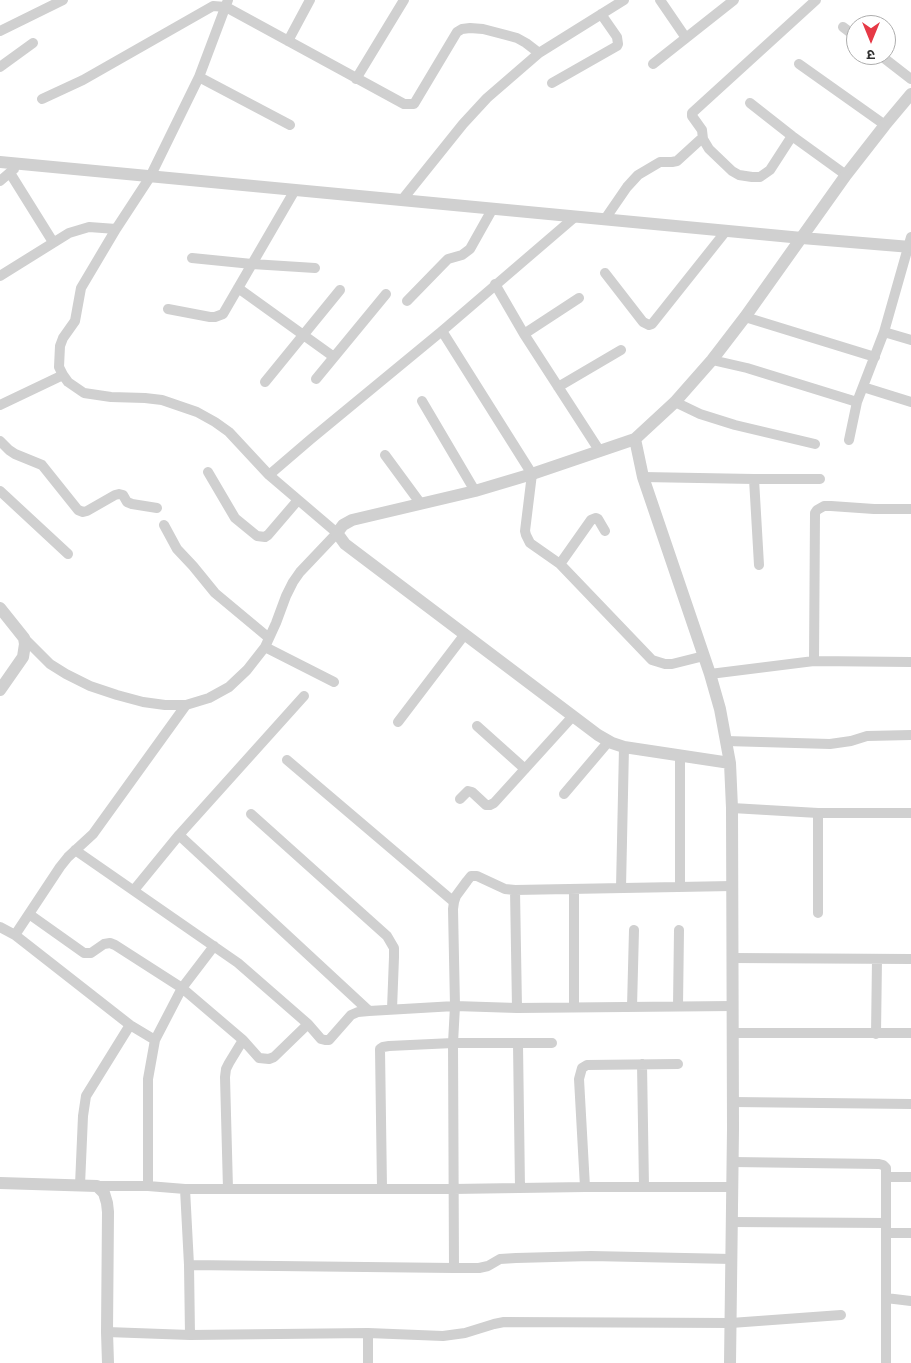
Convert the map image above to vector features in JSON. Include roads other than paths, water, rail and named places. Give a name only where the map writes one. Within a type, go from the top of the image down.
[{"type":"street","points":[[0,31],[63,0]]},
{"type":"street","points":[[288,41],[310,0]]},
{"type":"street","points":[[356,78],[404,0]]},
{"type":"street","points":[[402,200],[463,124],[487,98],[539,52],[624,0]]},
{"type":"street","points":[[660,0],[686,38]]},
{"type":"street","points":[[653,64],[734,0]]},
{"type":"street","points":[[792,136],[770,170],[760,177],[739,175],[732,171],[709,149],[703,139],[702,130],[692,116],[692,113],[816,0]]},
{"type":"street","points":[[227,4],[199,77],[150,177],[116,229],[84,284],[79,297],[75,320],[60,346],[60,367],[63,375],[84,393],[111,397],[162,400],[197,412],[229,432],[269,475],[337,533],[346,544],[572,716],[608,741],[624,747],[730,763]]},
{"type":"street","points":[[42,99],[83,80],[213,6],[227,4],[288,41],[404,104],[414,104],[457,32],[462,29],[483,29],[518,38],[539,52]]},
{"type":"street","points":[[552,83],[617,46],[617,37],[601,14]]},
{"type":"street","points":[[0,67],[33,43]]},
{"type":"street","points":[[800,64],[885,125]]},
{"type":"street","points":[[893,65],[911,79]]},
{"type":"street","points":[[199,77],[290,125]]},
{"type":"street","points":[[0,608],[24,638],[50,664],[90,686],[143,702],[165,705],[186,705],[209,698],[229,687],[247,670],[267,642],[293,582],[300,572],[343,525],[352,520],[475,491],[635,439],[675,402],[712,360],[745,317],[846,175],[911,94]]},
{"type":"street","points":[[750,103],[846,175]]},
{"type":"street","points":[[605,219],[638,175],[660,162],[677,161],[696,142],[703,139]]},
{"type":"street","points":[[0,162],[802,238],[910,243],[884,332],[862,387],[849,440]]},
{"type":"street","points":[[0,180],[21,164]]},
{"type":"street","points":[[10,173],[53,242]]},
{"type":"street","points":[[168,309],[210,317],[223,314],[295,190]]},
{"type":"street","points":[[407,301],[448,259],[462,255],[470,249],[493,208]]},
{"type":"street","points":[[269,475],[576,216]]},
{"type":"street","points":[[0,276],[68,233],[89,227],[116,229]]},
{"type":"street","points":[[605,274],[643,322],[649,325],[652,324],[726,231]]},
{"type":"street","points":[[192,258],[315,268]]},
{"type":"street","points":[[495,284],[524,334],[599,450]]},
{"type":"street","points":[[238,288],[334,357]]},
{"type":"street","points":[[264,382],[340,290]]},
{"type":"street","points":[[316,379],[386,294]]},
{"type":"street","points":[[524,334],[579,298]]},
{"type":"street","points":[[745,317],[874,357]]},
{"type":"street","points":[[442,331],[532,474],[526,535],[530,542],[560,564],[652,660],[672,664],[704,656]]},
{"type":"street","points":[[884,332],[911,340]]},
{"type":"street","points":[[558,387],[621,350]]},
{"type":"street","points":[[712,360],[747,368],[858,402]]},
{"type":"street","points":[[0,405],[63,375]]},
{"type":"street","points":[[862,387],[911,402]]},
{"type":"street","points":[[422,401],[475,491]]},
{"type":"street","points":[[675,402],[700,414],[735,425],[815,444]]},
{"type":"street","points":[[635,439],[643,477],[710,674],[730,763],[733,1006],[733,1222],[730,1363]]},
{"type":"street","points":[[0,441],[15,454],[42,465],[78,510],[87,511],[119,494],[132,504],[158,508]]},
{"type":"street","points":[[385,455],[421,504]]},
{"type":"street","points":[[208,472],[235,518],[257,536],[265,537],[268,535],[298,500]]},
{"type":"street","points":[[643,477],[820,479]]},
{"type":"street","points":[[754,479],[759,565]]},
{"type":"street","points":[[0,491],[68,554]]},
{"type":"street","points":[[814,661],[817,510],[824,506],[911,509]]},
{"type":"street","points":[[560,564],[591,520],[594,518],[598,519],[605,531]]},
{"type":"street","points":[[164,525],[177,549],[194,566],[215,594],[267,642],[334,682]]},
{"type":"street","points":[[398,722],[465,634]]},
{"type":"street","points":[[0,690],[23,657],[25,650],[24,638]]},
{"type":"street","points":[[710,674],[814,661],[911,662]]},
{"type":"street","points":[[134,890],[179,835],[304,696]]},
{"type":"street","points":[[15,935],[60,867],[93,834],[186,705]]},
{"type":"street","points":[[460,799],[468,792],[472,792],[486,806],[494,804],[572,716]]},
{"type":"street","points":[[477,726],[525,769]]},
{"type":"street","points":[[726,741],[830,744],[851,741],[867,736],[911,735]]},
{"type":"street","points":[[564,794],[608,741]]},
{"type":"street","points":[[621,888],[624,747]]},
{"type":"street","points":[[680,756],[680,887]]},
{"type":"street","points":[[288,760],[454,902]]},
{"type":"street","points":[[732,808],[818,813],[911,813]]},
{"type":"street","points":[[818,813],[818,913]]},
{"type":"street","points":[[251,814],[387,936],[394,948],[392,1009]]},
{"type":"street","points":[[179,835],[369,1011]]},
{"type":"street","points":[[76,850],[238,963],[308,1024],[322,1039],[326,1040],[329,1040],[351,1015],[358,1012],[392,1009],[455,1006],[517,1008],[733,1006]]},
{"type":"street","points":[[454,1268],[453,1044],[455,1006],[454,902],[456,896],[471,876],[477,876],[505,888],[515,890],[732,886]]},
{"type":"street","points":[[515,890],[517,1008]]},
{"type":"street","points":[[574,890],[574,1007]]},
{"type":"street","points":[[29,914],[84,953],[91,953],[104,944],[110,943],[115,945],[182,988],[243,1040],[259,1058],[269,1059],[274,1057],[308,1024]]},
{"type":"street","points":[[0,927],[15,935],[130,1025],[155,1040]]},
{"type":"street","points":[[632,1006],[634,930]]},
{"type":"street","points":[[678,1006],[679,930]]},
{"type":"street","points":[[148,1186],[148,1079],[155,1040],[182,988],[214,946]]},
{"type":"street","points":[[732,958],[911,959]]},
{"type":"street","points":[[876,1034],[877,959]]},
{"type":"street","points":[[80,1185],[83,1116],[86,1096],[130,1025]]},
{"type":"street","points":[[732,1032],[911,1033]]},
{"type":"street","points":[[228,1189],[224,1077],[228,1063],[243,1040]]},
{"type":"street","points":[[518,1044],[520,1188]]},
{"type":"street","points":[[382,1188],[380,1049],[383,1046],[552,1044]]},
{"type":"street","points":[[642,1064],[644,1187]]},
{"type":"street","points":[[585,1187],[580,1079],[582,1068],[587,1065],[678,1064]]},
{"type":"street","points":[[733,1102],[911,1104]]},
{"type":"street","points":[[733,1162],[879,1164],[886,1168],[886,1363]]},
{"type":"street","points":[[886,1177],[911,1177]]},
{"type":"street","points":[[0,1183],[148,1186],[186,1189],[733,1188]]},
{"type":"street","points":[[97,1186],[104,1193],[108,1212],[108,1363]]},
{"type":"street","points":[[186,1189],[190,1335]]},
{"type":"street","points":[[733,1222],[886,1228],[911,1233]]},
{"type":"street","points":[[189,1266],[479,1268],[488,1266],[500,1259],[511,1258],[591,1256],[732,1259]]},
{"type":"street","points":[[886,1298],[911,1301]]},
{"type":"street","points":[[107,1332],[190,1335],[454,1335],[504,1322],[731,1322],[841,1315]]},
{"type":"street","points":[[368,1334],[368,1363]]}]
